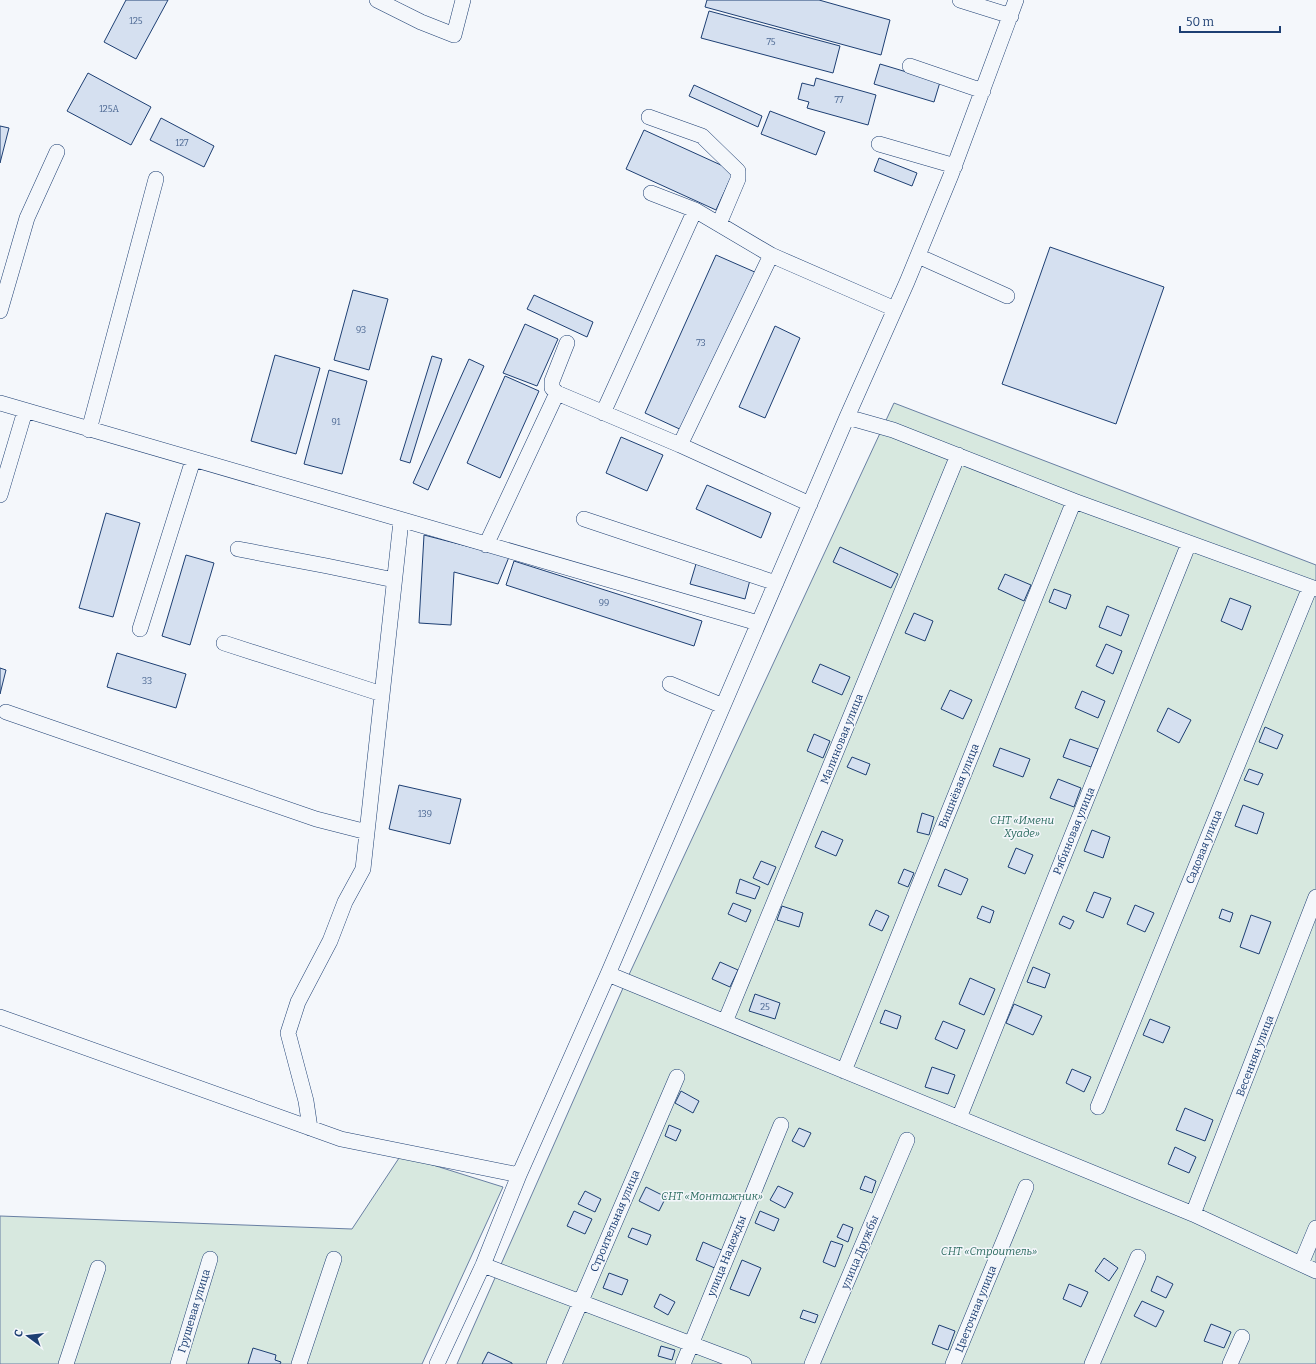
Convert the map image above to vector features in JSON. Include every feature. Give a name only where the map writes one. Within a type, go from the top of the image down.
[{"type":"street","points":[[377,0],[421,22],[454,36],[463,0]]},
{"type":"street","points":[[960,0],[1011,16]]},
{"type":"street","points":[[437,1364],[483,1265],[519,1175],[608,974],[847,417],[918,256],[955,166],[1016,0]]},
{"type":"street","points":[[910,66],[983,91]]},
{"type":"street","points":[[649,117],[702,136],[738,171],[738,179],[718,224]]},
{"type":"street","points":[[879,144],[955,166]]},
{"type":"street","points":[[0,311],[27,218],[57,152]]},
{"type":"street","points":[[89,430],[156,179]]},
{"type":"street","points":[[651,193],[695,210],[770,255],[895,309]]},
{"type":"street","points":[[602,413],[695,210]]},
{"type":"street","points":[[680,445],[770,255]]},
{"type":"street","points":[[918,256],[1007,296]]},
{"type":"street","points":[[567,343],[552,381],[552,388],[557,393],[680,445],[810,504]]},
{"type":"street","points":[[486,545],[557,393]]},
{"type":"street","points":[[0,404],[758,624]]},
{"type":"street","points":[[0,495],[25,411]]},
{"type":"street","points":[[847,417],[894,430],[1074,501],[1313,588]]},
{"type":"street","name":"Малиновая улица","points":[[725,1022],[958,455]]},
{"type":"street","points":[[140,629],[193,460]]},
{"type":"street","name":"Вишнёвая улица","points":[[844,1071],[1074,501]]},
{"type":"street","points":[[584,519],[776,583]]},
{"type":"street","points":[[310,1128],[306,1101],[288,1033],[298,1002],[330,941],[345,902],[363,869],[401,521]]},
{"type":"street","name":"Рябиновая улица","points":[[959,1118],[1188,543]]},
{"type":"street","points":[[238,549],[394,580]]},
{"type":"street","name":"Садовая улица","points":[[1098,1107],[1313,588]]},
{"type":"street","points":[[224,642],[382,694]]},
{"type":"street","points":[[670,684],[723,706]]},
{"type":"street","points":[[6,712],[316,819],[367,832]]},
{"type":"street","name":"Весенняя улица","points":[[1193,1214],[1316,897]]},
{"type":"street","points":[[608,974],[1193,1214],[1316,1271]]},
{"type":"street","points":[[0,1017],[341,1139],[519,1175]]},
{"type":"street","name":"Строительная улица","points":[[554,1364],[677,1077]]},
{"type":"street","name":"улица Надежды","points":[[683,1364],[781,1125]]},
{"type":"street","name":"улица Дружбы","points":[[812,1364],[907,1140]]},
{"type":"street","name":"Цветочная улица","points":[[954,1364],[1026,1187]]},
{"type":"street","points":[[1301,1264],[1316,1228]]},
{"type":"street","points":[[1092,1364],[1138,1257]]},
{"type":"street","name":"Грушевая улица","points":[[178,1364],[210,1259]]},
{"type":"street","points":[[299,1364],[334,1259]]},
{"type":"street","points":[[483,1265],[744,1364]]},
{"type":"street","points":[[66,1364],[98,1268]]},
{"type":"street","points":[[1230,1364],[1242,1337]]},
{"type":"green space","name":"СНТ «Имени Хуаде»","points":[[894,403],[1316,565],[1316,1364],[457,1364],[627,979]]},
{"type":"green space","points":[[401,1155],[503,1187],[422,1364],[0,1364],[0,1216],[352,1229]]},
{"type":"building","points":[[126,0],[168,0],[136,59],[104,42]]},
{"type":"building","points":[[707,0],[819,0],[890,20],[881,55],[705,7]]},
{"type":"building","points":[[709,11],[840,46],[833,73],[701,38]]},
{"type":"building","points":[[880,64],[940,82],[934,102],[874,84]]},
{"type":"building","points":[[88,73],[151,107],[131,145],[67,111]]},
{"type":"building","points":[[816,78],[876,95],[868,125],[807,108],[809,102],[798,99],[802,83],[814,86]]},
{"type":"building","points":[[694,85],[762,116],[758,127],[689,96]]},
{"type":"building","points":[[770,111],[825,132],[816,155],[761,134]]},
{"type":"building","points":[[161,118],[214,146],[204,167],[150,140]]},
{"type":"building","points":[[0,126],[9,128],[0,163]]},
{"type":"building","points":[[644,130],[734,171],[716,210],[626,169]]},
{"type":"building","points":[[879,158],[917,173],[912,186],[874,171]]},
{"type":"building","points":[[1050,247],[1164,287],[1116,424],[1002,384]]},
{"type":"building","points":[[716,255],[757,273],[686,432],[645,413]]},
{"type":"building","points":[[353,290],[388,299],[369,370],[334,360]]},
{"type":"building","points":[[534,295],[593,322],[587,337],[527,309]]},
{"type":"building","points":[[525,324],[558,339],[537,386],[503,373]]},
{"type":"building","points":[[775,326],[800,338],[765,418],[739,407]]},
{"type":"building","points":[[275,355],[320,368],[296,454],[251,441]]},
{"type":"building","points":[[432,356],[442,359],[410,463],[400,460]]},
{"type":"building","points":[[469,359],[484,366],[428,490],[413,483]]},
{"type":"building","points":[[329,370],[367,381],[342,474],[304,464]]},
{"type":"building","points":[[505,376],[539,391],[500,478],[467,463]]},
{"type":"building","points":[[621,437],[663,455],[647,491],[606,473]]},
{"type":"building","points":[[707,485],[771,513],[761,538],[696,509]]},
{"type":"building","points":[[106,513],[140,523],[113,617],[79,608]]},
{"type":"building","points":[[424,535],[509,557],[498,584],[454,572],[451,625],[419,623]]},
{"type":"building","points":[[840,547],[898,574],[891,588],[833,562]]},
{"type":"building","points":[[186,555],[214,563],[190,645],[162,636]]},
{"type":"building","points":[[514,561],[702,621],[694,646],[506,585]]},
{"type":"building","points":[[696,564],[750,580],[745,599],[690,584]]},
{"type":"building","points":[[1005,574],[1031,585],[1024,601],[998,589]]},
{"type":"building","points":[[1054,589],[1071,595],[1066,609],[1049,602]]},
{"type":"building","points":[[1230,598],[1251,606],[1242,630],[1221,621]]},
{"type":"building","points":[[1107,606],[1129,615],[1121,636],[1099,627]]},
{"type":"building","points":[[914,613],[933,621],[925,641],[905,633]]},
{"type":"building","points":[[1106,644],[1122,651],[1113,674],[1096,666]]},
{"type":"building","points":[[117,653],[186,674],[176,708],[107,687]]},
{"type":"building","points":[[820,664],[850,677],[842,695],[812,682]]},
{"type":"building","points":[[0,668],[6,670],[0,694]]},
{"type":"building","points":[[950,690],[972,700],[963,719],[941,709]]},
{"type":"building","points":[[1082,691],[1105,701],[1098,718],[1075,708]]},
{"type":"building","points":[[1168,708],[1191,720],[1179,743],[1157,731]]},
{"type":"building","points":[[1265,727],[1283,735],[1277,749],[1259,742]]},
{"type":"building","points":[[814,734],[830,741],[823,758],[807,751]]},
{"type":"building","points":[[1070,739],[1098,749],[1091,767],[1063,757]]},
{"type":"building","points":[[1000,748],[1030,759],[1023,777],[993,766]]},
{"type":"building","points":[[852,757],[870,764],[866,775],[847,767]]},
{"type":"building","points":[[1249,769],[1263,774],[1258,785],[1244,780]]},
{"type":"building","points":[[1058,779],[1081,788],[1074,807],[1050,798]]},
{"type":"building","points":[[399,785],[461,799],[450,844],[389,829]]},
{"type":"building","points":[[1243,805],[1264,813],[1257,834],[1235,826]]},
{"type":"building","points":[[922,813],[934,817],[929,835],[917,832]]},
{"type":"building","points":[[1092,830],[1110,837],[1103,858],[1084,851]]},
{"type":"building","points":[[822,831],[843,840],[836,856],[815,847]]},
{"type":"building","points":[[1016,848],[1033,855],[1025,874],[1008,867]]},
{"type":"building","points":[[761,861],[776,867],[768,885],[753,878]]},
{"type":"building","points":[[904,869],[914,873],[908,887],[898,883]]},
{"type":"building","points":[[945,869],[968,879],[961,895],[938,886]]},
{"type":"building","points":[[740,879],[760,887],[755,899],[736,893]]},
{"type":"building","points":[[1094,892],[1111,898],[1103,918],[1086,911]]},
{"type":"building","points":[[733,903],[751,910],[746,922],[728,914]]},
{"type":"building","points":[[1135,905],[1154,913],[1145,932],[1127,924]]},
{"type":"building","points":[[782,906],[803,913],[799,927],[777,920]]},
{"type":"building","points":[[982,906],[994,911],[990,923],[977,918]]},
{"type":"building","points":[[1222,909],[1233,913],[1230,922],[1219,918]]},
{"type":"building","points":[[876,910],[889,916],[882,931],[869,925]]},
{"type":"building","points":[[1251,915],[1271,922],[1259,954],[1240,947]]},
{"type":"building","points":[[1063,916],[1074,921],[1070,929],[1059,924]]},
{"type":"building","points":[[720,962],[738,970],[730,987],[712,979]]},
{"type":"building","points":[[1033,967],[1050,974],[1045,988],[1027,982]]},
{"type":"building","points":[[970,978],[995,989],[984,1015],[959,1004]]},
{"type":"building","points":[[755,994],[780,1003],[775,1019],[749,1011]]},
{"type":"building","points":[[1014,1004],[1042,1016],[1033,1035],[1006,1023]]},
{"type":"building","points":[[885,1010],[901,1016],[897,1029],[880,1023]]},
{"type":"building","points":[[1150,1019],[1170,1027],[1163,1043],[1143,1035]]},
{"type":"building","points":[[943,1021],[965,1030],[957,1049],[935,1039]]},
{"type":"building","points":[[932,1067],[955,1075],[948,1094],[925,1087]]},
{"type":"building","points":[[1072,1069],[1091,1077],[1084,1092],[1066,1083]]},
{"type":"building","points":[[681,1091],[699,1101],[693,1113],[675,1103]]},
{"type":"building","points":[[1185,1108],[1213,1120],[1205,1141],[1176,1130]]},
{"type":"building","points":[[669,1125],[681,1130],[676,1141],[665,1136]]},
{"type":"building","points":[[799,1128],[811,1133],[804,1147],[792,1141]]},
{"type":"building","points":[[1175,1147],[1196,1157],[1189,1173],[1168,1164]]},
{"type":"building","points":[[865,1176],[876,1181],[872,1193],[860,1189]]},
{"type":"building","points":[[778,1186],[793,1193],[785,1208],[770,1200]]},
{"type":"building","points":[[646,1187],[666,1197],[659,1211],[639,1201]]},
{"type":"building","points":[[585,1191],[601,1199],[595,1212],[578,1204]]},
{"type":"building","points":[[574,1211],[592,1219],[585,1234],[567,1226]]},
{"type":"building","points":[[760,1211],[779,1219],[774,1231],[755,1223]]},
{"type":"building","points":[[843,1224],[853,1228],[848,1242],[837,1237]]},
{"type":"building","points":[[632,1228],[651,1235],[647,1245],[628,1237]]},
{"type":"building","points":[[831,1241],[843,1245],[835,1267],[823,1262]]},
{"type":"building","points":[[703,1242],[724,1251],[717,1269],[696,1260]]},
{"type":"building","points":[[1104,1258],[1118,1268],[1109,1281],[1095,1271]]},
{"type":"building","points":[[742,1260],[761,1268],[749,1296],[730,1289]]},
{"type":"building","points":[[609,1273],[628,1280],[622,1295],[603,1288]]},
{"type":"building","points":[[1157,1276],[1173,1284],[1166,1298],[1151,1291]]},
{"type":"building","points":[[1069,1284],[1088,1292],[1081,1307],[1063,1299]]},
{"type":"building","points":[[660,1294],[675,1302],[668,1315],[654,1307]]},
{"type":"building","points":[[1142,1301],[1164,1311],[1156,1327],[1134,1316]]},
{"type":"building","points":[[803,1310],[818,1315],[815,1323],[800,1318]]},
{"type":"building","points":[[1211,1324],[1231,1332],[1224,1348],[1204,1341]]},
{"type":"building","points":[[939,1325],[955,1331],[948,1350],[932,1344]]},
{"type":"building","points":[[661,1346],[675,1350],[672,1360],[658,1356]]},
{"type":"building","points":[[253,1348],[276,1355],[275,1360],[281,1362],[280,1364],[248,1364]]},
{"type":"building","points":[[488,1352],[512,1363],[512,1364],[482,1364]]},
{"type":"park label","name":"СНТ «Монтажник»","points":[[712,1196]]},
{"type":"park label","name":"СНТ «Строитель»","points":[[989,1251]]}]
